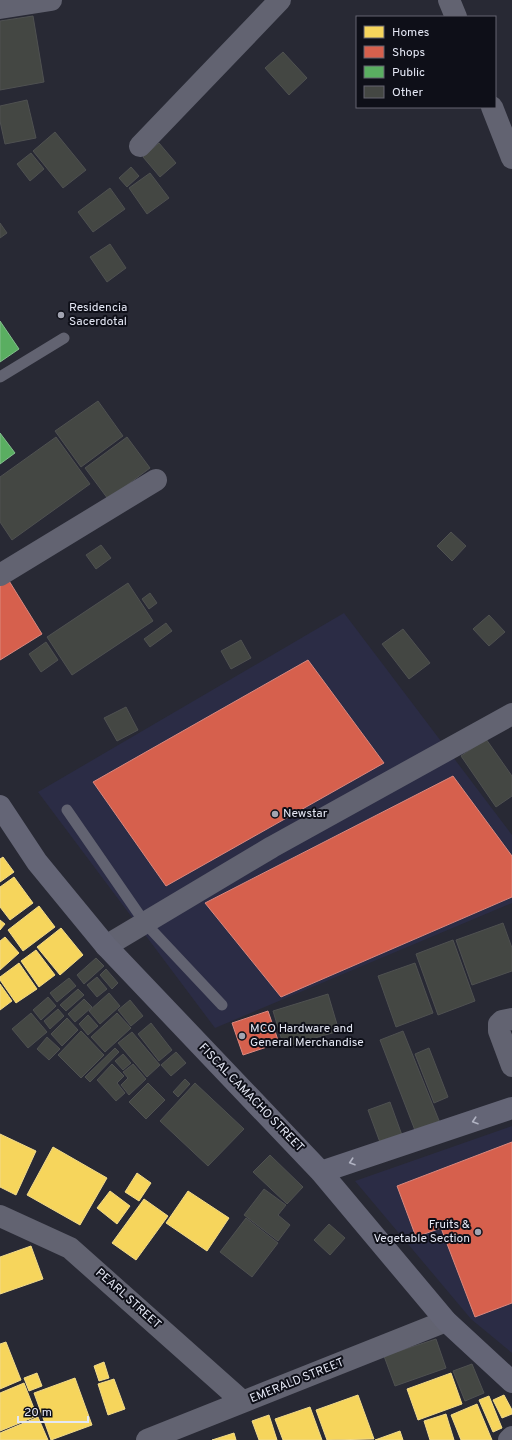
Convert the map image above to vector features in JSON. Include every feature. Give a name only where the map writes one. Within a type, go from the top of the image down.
[{"type":"street","points":[[0,8],[51,0]]},
{"type":"street","points":[[140,146],[280,0]]},
{"type":"street","points":[[449,0],[456,16]]},
{"type":"street","points":[[492,108],[512,158]]},
{"type":"street","points":[[0,575],[156,480]]},
{"type":"street","points":[[106,946],[272,847],[512,714]]},
{"type":"street","name":"FISCAL CAMACHO STREET","points":[[0,806],[37,862],[106,946],[321,1172],[446,1321],[512,1382]]},
{"type":"street","points":[[512,1019],[502,1021],[499,1024],[499,1031],[512,1066]]},
{"type":"street","points":[[321,1172],[512,1108]]},
{"type":"street","name":"PEARL STREET","points":[[0,1216],[70,1248],[243,1402]]},
{"type":"street","name":"EMERALD STREET","points":[[147,1440],[446,1321]]},
{"type":"street","points":[[509,1440],[512,1437]]},
{"type":"lane","points":[[0,377],[64,338]]},
{"type":"lane","points":[[67,810],[145,923],[222,1005]]},
{"type":"shaded area","name":"Newstar","points":[[344,613],[512,835],[512,903],[215,1028],[38,792]]},
{"type":"shaded area","name":"Fruits & Vegetable Section","points":[[512,1126],[512,1353],[471,1319],[355,1181]]},
{"type":"building: Homes","points":[[3,857],[14,872],[0,882],[0,859]]},
{"type":"building: Homes","points":[[14,877],[33,903],[10,920],[0,907],[0,887]]},
{"type":"building: Homes","points":[[39,906],[55,927],[23,951],[8,930]]},
{"type":"building: Homes","points":[[0,920],[5,924],[0,930]]},
{"type":"building: Homes","points":[[61,928],[83,955],[60,975],[37,947]]},
{"type":"building: Homes","points":[[5,937],[19,953],[0,970],[0,941]]},
{"type":"building: Homes","points":[[36,950],[55,975],[39,987],[21,961]]},
{"type":"building: Homes","points":[[19,963],[37,989],[16,1003],[0,980],[0,977]]},
{"type":"building: Homes","points":[[0,984],[12,1001],[0,1010]]},
{"type":"building: Homes","points":[[0,1134],[36,1151],[16,1195],[0,1187]]},
{"type":"building: Homes","points":[[53,1147],[107,1178],[80,1225],[27,1195]]},
{"type":"building: Homes","points":[[137,1173],[151,1183],[139,1201],[125,1192]]},
{"type":"building: Homes","points":[[110,1191],[130,1206],[117,1224],[97,1208]]},
{"type":"building: Homes","points":[[188,1191],[229,1218],[207,1251],[166,1223]]},
{"type":"building: Homes","points":[[144,1199],[168,1216],[136,1260],[112,1243]]},
{"type":"building: Homes","points":[[31,1246],[43,1279],[0,1294],[0,1257]]},
{"type":"building: Homes","points":[[6,1342],[21,1380],[0,1389],[0,1344]]},
{"type":"building: Homes","points":[[104,1362],[109,1378],[99,1381],[94,1366]]},
{"type":"building: Homes","points":[[37,1373],[42,1386],[29,1391],[24,1378]]},
{"type":"building: Homes","points":[[451,1373],[462,1404],[418,1420],[407,1389]]},
{"type":"building: Homes","points":[[75,1378],[92,1425],[51,1440],[34,1393]]},
{"type":"building: Homes","points":[[114,1379],[125,1409],[108,1415],[98,1384]]},
{"type":"building: Homes","points":[[24,1383],[37,1416],[0,1431],[0,1393]]},
{"type":"building: Homes","points":[[358,1395],[374,1439],[327,1440],[316,1410]]},
{"type":"building: Homes","points":[[504,1395],[512,1410],[512,1414],[502,1418],[493,1400]]},
{"type":"building: Homes","points":[[489,1396],[502,1428],[493,1432],[479,1400]]},
{"type":"building: Homes","points":[[477,1404],[492,1440],[461,1440],[451,1415]]},
{"type":"building: Homes","points":[[310,1407],[322,1440],[283,1440],[275,1419]]},
{"type":"building: Homes","points":[[446,1414],[454,1440],[430,1440],[424,1421]]},
{"type":"building: Homes","points":[[269,1415],[277,1440],[259,1440],[252,1421]]},
{"type":"building: Homes","points":[[38,1417],[48,1440],[0,1440],[0,1433]]},
{"type":"building: Homes","points":[[400,1431],[403,1440],[375,1440]]},
{"type":"building: Homes","points":[[234,1433],[236,1440],[212,1440]]},
{"type":"building: Shops","points":[[6,576],[42,634],[0,660],[0,580]]},
{"type":"building: Shops","points":[[308,660],[384,763],[166,886],[93,782]]},
{"type":"building: Shops","points":[[453,776],[512,856],[512,897],[281,997],[205,903]]},
{"type":"building: Shops","points":[[268,1011],[279,1043],[243,1055],[232,1023]]},
{"type":"building: Shops","name":"Fruits & Vegetable Section","points":[[512,1142],[512,1303],[475,1317],[441,1228],[416,1237],[397,1186]]},
{"type":"building: Public","points":[[0,321],[19,349],[0,362]]},
{"type":"building: Public","points":[[0,433],[15,453],[0,464]]},
{"type":"building: Other","points":[[33,16],[44,82],[0,90],[0,21]]},
{"type":"building: Other","points":[[283,52],[307,78],[289,95],[265,68]]},
{"type":"building: Other","points":[[27,100],[36,138],[5,144],[0,121],[0,106]]},
{"type":"building: Other","points":[[55,132],[86,170],[63,188],[33,151]]},
{"type":"building: Other","points":[[159,143],[176,163],[160,177],[143,157]]},
{"type":"building: Other","points":[[31,153],[44,169],[30,181],[17,164]]},
{"type":"building: Other","points":[[131,167],[139,176],[127,187],[119,178]]},
{"type":"building: Other","points":[[150,173],[169,198],[147,214],[129,188]]},
{"type":"building: Other","points":[[110,188],[125,209],[93,232],[78,212]]},
{"type":"building: Other","points":[[0,223],[7,233],[0,238]]},
{"type":"building: Other","points":[[110,244],[126,268],[107,282],[90,257]]},
{"type":"building: Other","points":[[98,401],[123,436],[81,467],[55,431]]},
{"type":"building: Other","points":[[56,437],[90,484],[12,540],[0,522],[0,477]]},
{"type":"building: Other","points":[[127,437],[150,468],[108,499],[85,468]]},
{"type":"building: Other","points":[[451,532],[466,546],[452,561],[437,546]]},
{"type":"building: Other","points":[[101,545],[111,558],[96,569],[86,555]]},
{"type":"building: Other","points":[[128,583],[153,621],[72,675],[47,637]]},
{"type":"building: Other","points":[[150,593],[157,603],[149,609],[142,599]]},
{"type":"building: Other","points":[[489,615],[505,632],[489,646],[473,629]]},
{"type":"building: Other","points":[[166,623],[172,631],[150,647],[144,639]]},
{"type":"building: Other","points":[[403,629],[430,663],[409,679],[382,644]]},
{"type":"building: Other","points":[[241,640],[251,658],[231,669],[221,651]]},
{"type":"building: Other","points":[[46,642],[58,660],[41,672],[29,654]]},
{"type":"building: Other","points":[[126,707],[138,730],[117,741],[104,718]]},
{"type":"building: Other","points":[[486,739],[512,776],[512,796],[496,807],[461,756]]},
{"type":"building: Other","points":[[503,923],[512,948],[512,971],[472,985],[456,940]]},
{"type":"building: Other","points":[[453,940],[475,1001],[438,1015],[416,954]]},
{"type":"building: Other","points":[[96,958],[104,966],[84,984],[77,975]]},
{"type":"building: Other","points":[[415,963],[433,1013],[396,1027],[378,976]]},
{"type":"building: Other","points":[[106,969],[118,983],[112,989],[100,975]]},
{"type":"building: Other","points":[[97,977],[107,989],[97,997],[87,985]]},
{"type":"building: Other","points":[[69,978],[76,986],[57,1002],[50,993]]},
{"type":"building: Other","points":[[78,989],[84,995],[66,1011],[60,1005]]},
{"type":"building: Other","points":[[109,993],[120,1006],[100,1024],[89,1011]]},
{"type":"building: Other","points":[[328,994],[339,1031],[284,1047],[273,1011]]},
{"type":"building: Other","points":[[48,997],[56,1006],[41,1020],[33,1010]]},
{"type":"building: Other","points":[[84,999],[92,1007],[75,1022],[68,1014]]},
{"type":"building: Other","points":[[130,1000],[143,1016],[131,1026],[118,1010]]},
{"type":"building: Other","points":[[58,1009],[64,1016],[50,1029],[44,1021]]},
{"type":"building: Other","points":[[31,1013],[47,1032],[28,1048],[12,1029]]},
{"type":"building: Other","points":[[117,1013],[131,1028],[105,1052],[91,1037]]},
{"type":"building: Other","points":[[88,1015],[98,1026],[88,1035],[79,1024]]},
{"type":"building: Other","points":[[67,1018],[78,1030],[62,1046],[51,1034]]},
{"type":"building: Other","points":[[151,1023],[172,1050],[159,1061],[138,1034]]},
{"type":"building: Other","points":[[81,1031],[104,1055],[81,1078],[58,1055]]},
{"type":"building: Other","points":[[403,1031],[440,1123],[416,1133],[380,1040]]},
{"type":"building: Other","points":[[132,1032],[160,1065],[147,1077],[118,1043]]},
{"type":"building: Other","points":[[47,1037],[60,1049],[49,1060],[37,1049]]},
{"type":"building: Other","points":[[115,1048],[119,1052],[90,1082],[85,1077]]},
{"type":"building: Other","points":[[429,1048],[448,1097],[434,1103],[415,1054]]},
{"type":"building: Other","points":[[176,1052],[186,1063],[171,1076],[161,1065]]},
{"type":"building: Other","points":[[123,1054],[131,1063],[123,1070],[115,1061]]},
{"type":"building: Other","points":[[112,1064],[124,1076],[117,1083],[125,1093],[116,1101],[97,1080]]},
{"type":"building: Other","points":[[133,1064],[146,1079],[129,1095],[121,1085],[128,1078],[123,1072]]},
{"type":"building: Other","points":[[185,1079],[190,1084],[178,1097],[173,1092]]},
{"type":"building: Other","points":[[148,1083],[165,1100],[146,1119],[129,1102]]},
{"type":"building: Other","points":[[195,1083],[244,1129],[208,1166],[160,1121]]},
{"type":"building: Other","points":[[390,1102],[403,1138],[381,1145],[368,1110]]},
{"type":"building: Other","points":[[270,1155],[303,1187],[287,1204],[253,1172]]},
{"type":"building: Other","points":[[264,1189],[286,1205],[278,1215],[290,1225],[278,1241],[244,1215]]},
{"type":"building: Other","points":[[246,1218],[278,1243],[252,1277],[220,1252]]},
{"type":"building: Other","points":[[329,1224],[345,1238],[330,1255],[314,1240]]},
{"type":"building: Other","points":[[436,1339],[446,1368],[395,1386],[384,1356]]},
{"type":"building: Other","points":[[472,1364],[484,1393],[465,1401],[453,1371]]},
{"type":"place","name":"Residencia Sacerdotal","points":[[61,315]]},
{"type":"place","name":"Newstar","points":[[275,814]]},
{"type":"place","name":"MCO Hardware and General Merchandise","points":[[242,1036]]},
{"type":"place","name":"Fruits & Vegetable Section","points":[[478,1232]]}]
